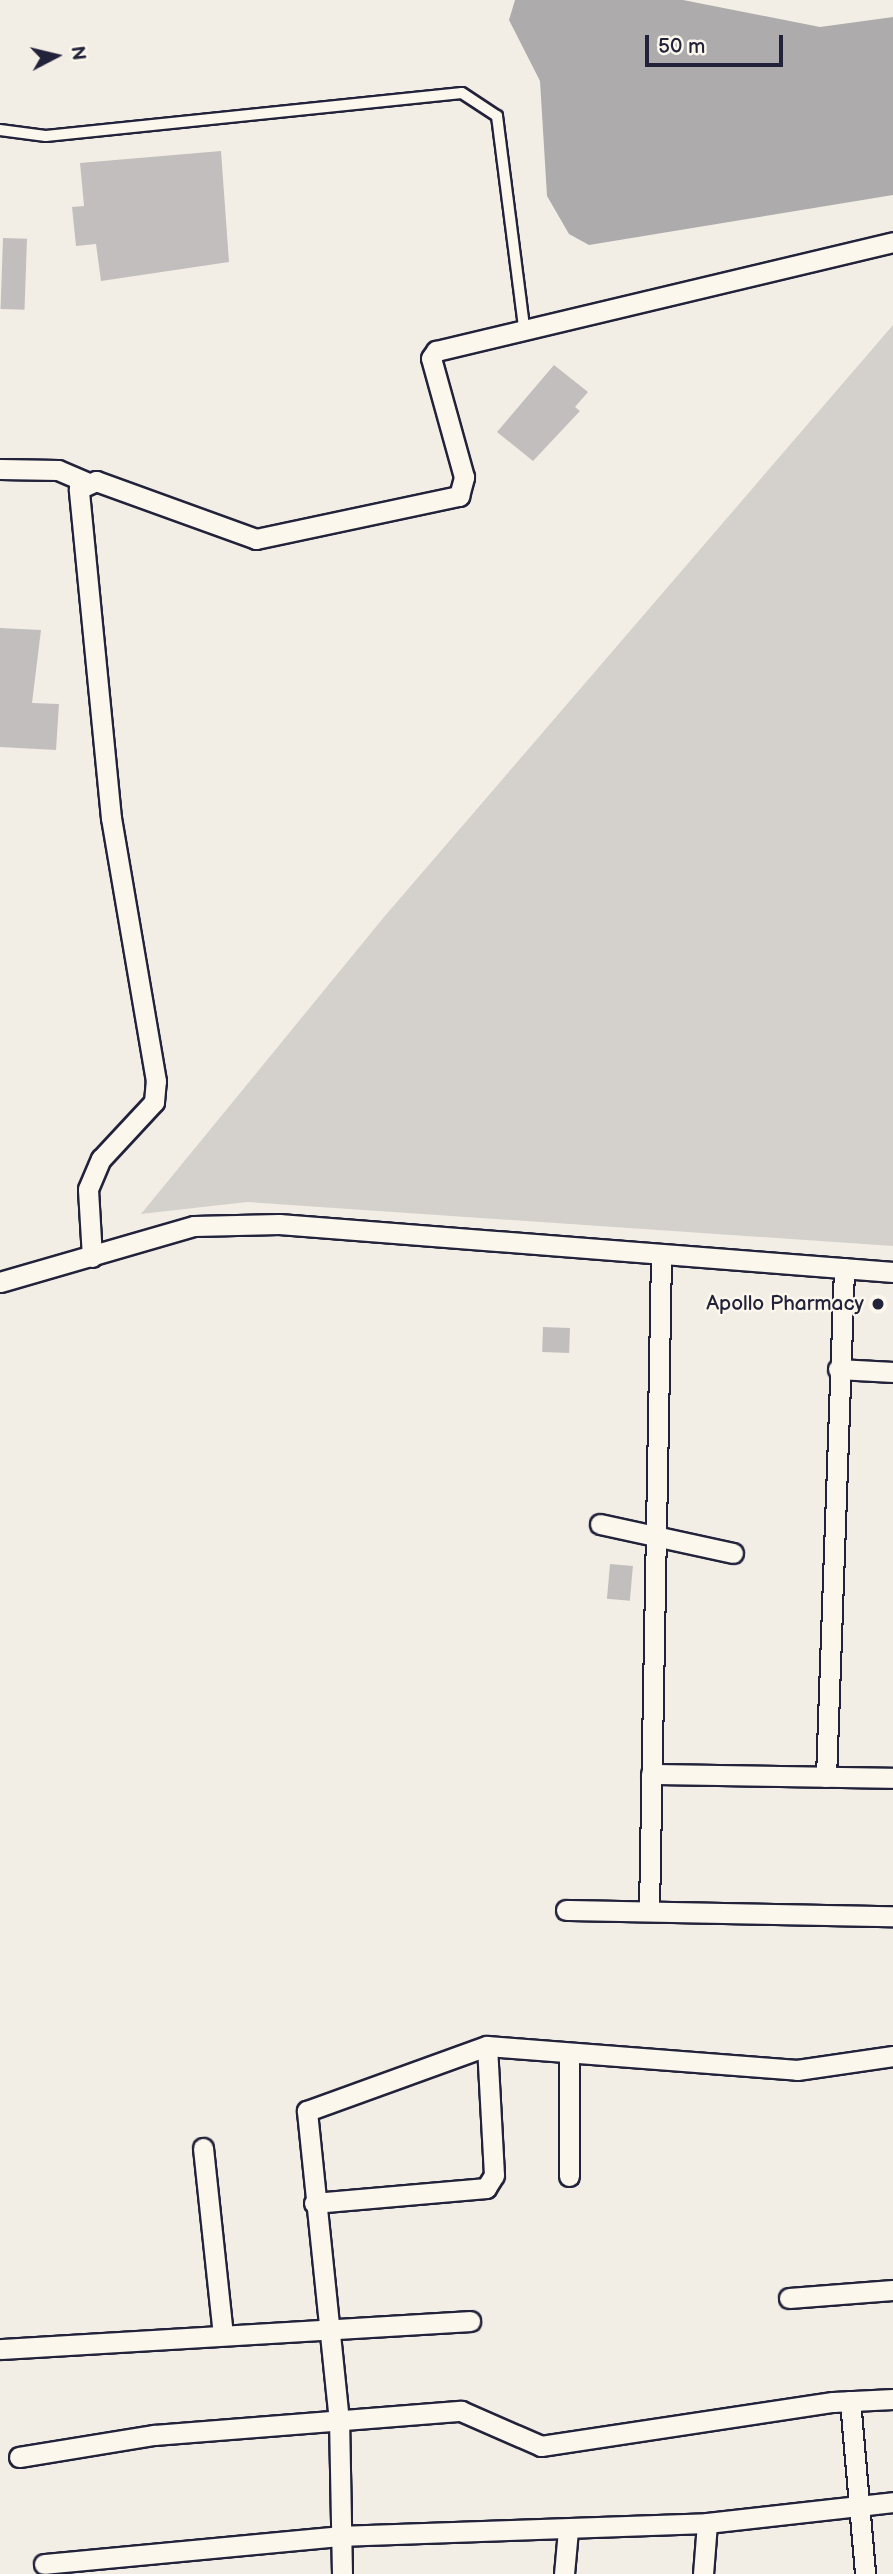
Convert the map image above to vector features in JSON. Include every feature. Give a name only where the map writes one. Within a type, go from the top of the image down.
[{"type":"street","points":[[0,469],[58,470],[256,539],[459,496],[464,477],[431,358],[436,351],[524,327],[893,242]]},
{"type":"street","points":[[89,483],[75,496],[111,818],[156,1081],[154,1101],[102,1159],[88,1189],[92,1256]]},
{"type":"street","points":[[0,1282],[194,1226],[279,1224],[893,1272]]},
{"type":"street","points":[[649,1911],[661,1254]]},
{"type":"street","points":[[826,1777],[838,1369],[844,1268]]},
{"type":"street","points":[[838,1369],[893,1371]]},
{"type":"street","points":[[600,1524],[733,1553]]},
{"type":"street","points":[[651,1774],[893,1779]]},
{"type":"street","points":[[566,1910],[893,1916]]},
{"type":"street","points":[[314,2203],[486,2188],[494,2175],[487,2046]]},
{"type":"street","points":[[342,2574],[338,2536],[339,2421],[314,2203],[307,2111],[487,2046],[797,2070],[893,2056]]},
{"type":"street","points":[[569,2053],[569,2176]]},
{"type":"street","points":[[203,2148],[223,2334]]},
{"type":"street","points":[[789,2298],[893,2290]]},
{"type":"street","points":[[0,2349],[470,2321]]},
{"type":"street","points":[[19,2457],[154,2434],[461,2412],[541,2446],[850,2401],[893,2399]]},
{"type":"street","points":[[850,2401],[865,2574]]},
{"type":"street","points":[[44,2564],[338,2536],[568,2530],[707,2523],[893,2502]]},
{"type":"street","points":[[703,2574],[707,2523]]},
{"type":"street","points":[[564,2574],[568,2530]]},
{"type":"lane","points":[[0,130],[46,136],[462,93],[497,116],[524,327]]},
{"type":"shaded area","points":[[515,0],[683,0],[820,27],[893,17],[893,195],[589,245],[569,234],[547,196],[540,81],[509,20]]},
{"type":"shaded area","points":[[893,325],[893,1246],[247,1202],[141,1214],[384,917]]},
{"type":"building","points":[[221,151],[229,262],[101,281],[96,244],[76,246],[72,207],[84,206],[80,163]]},
{"type":"building","points":[[3,238],[27,239],[25,310],[1,309]]},
{"type":"building","points":[[554,365],[588,392],[575,407],[580,411],[533,461],[497,432]]},
{"type":"building","points":[[0,628],[41,630],[32,703],[59,704],[56,750],[0,747]]},
{"type":"building","points":[[543,1327],[570,1328],[569,1353],[542,1352]]},
{"type":"building","points":[[610,1564],[633,1566],[630,1601],[607,1599]]},
{"type":"place","name":"Apollo Pharmacy","points":[[878,1304]]}]
